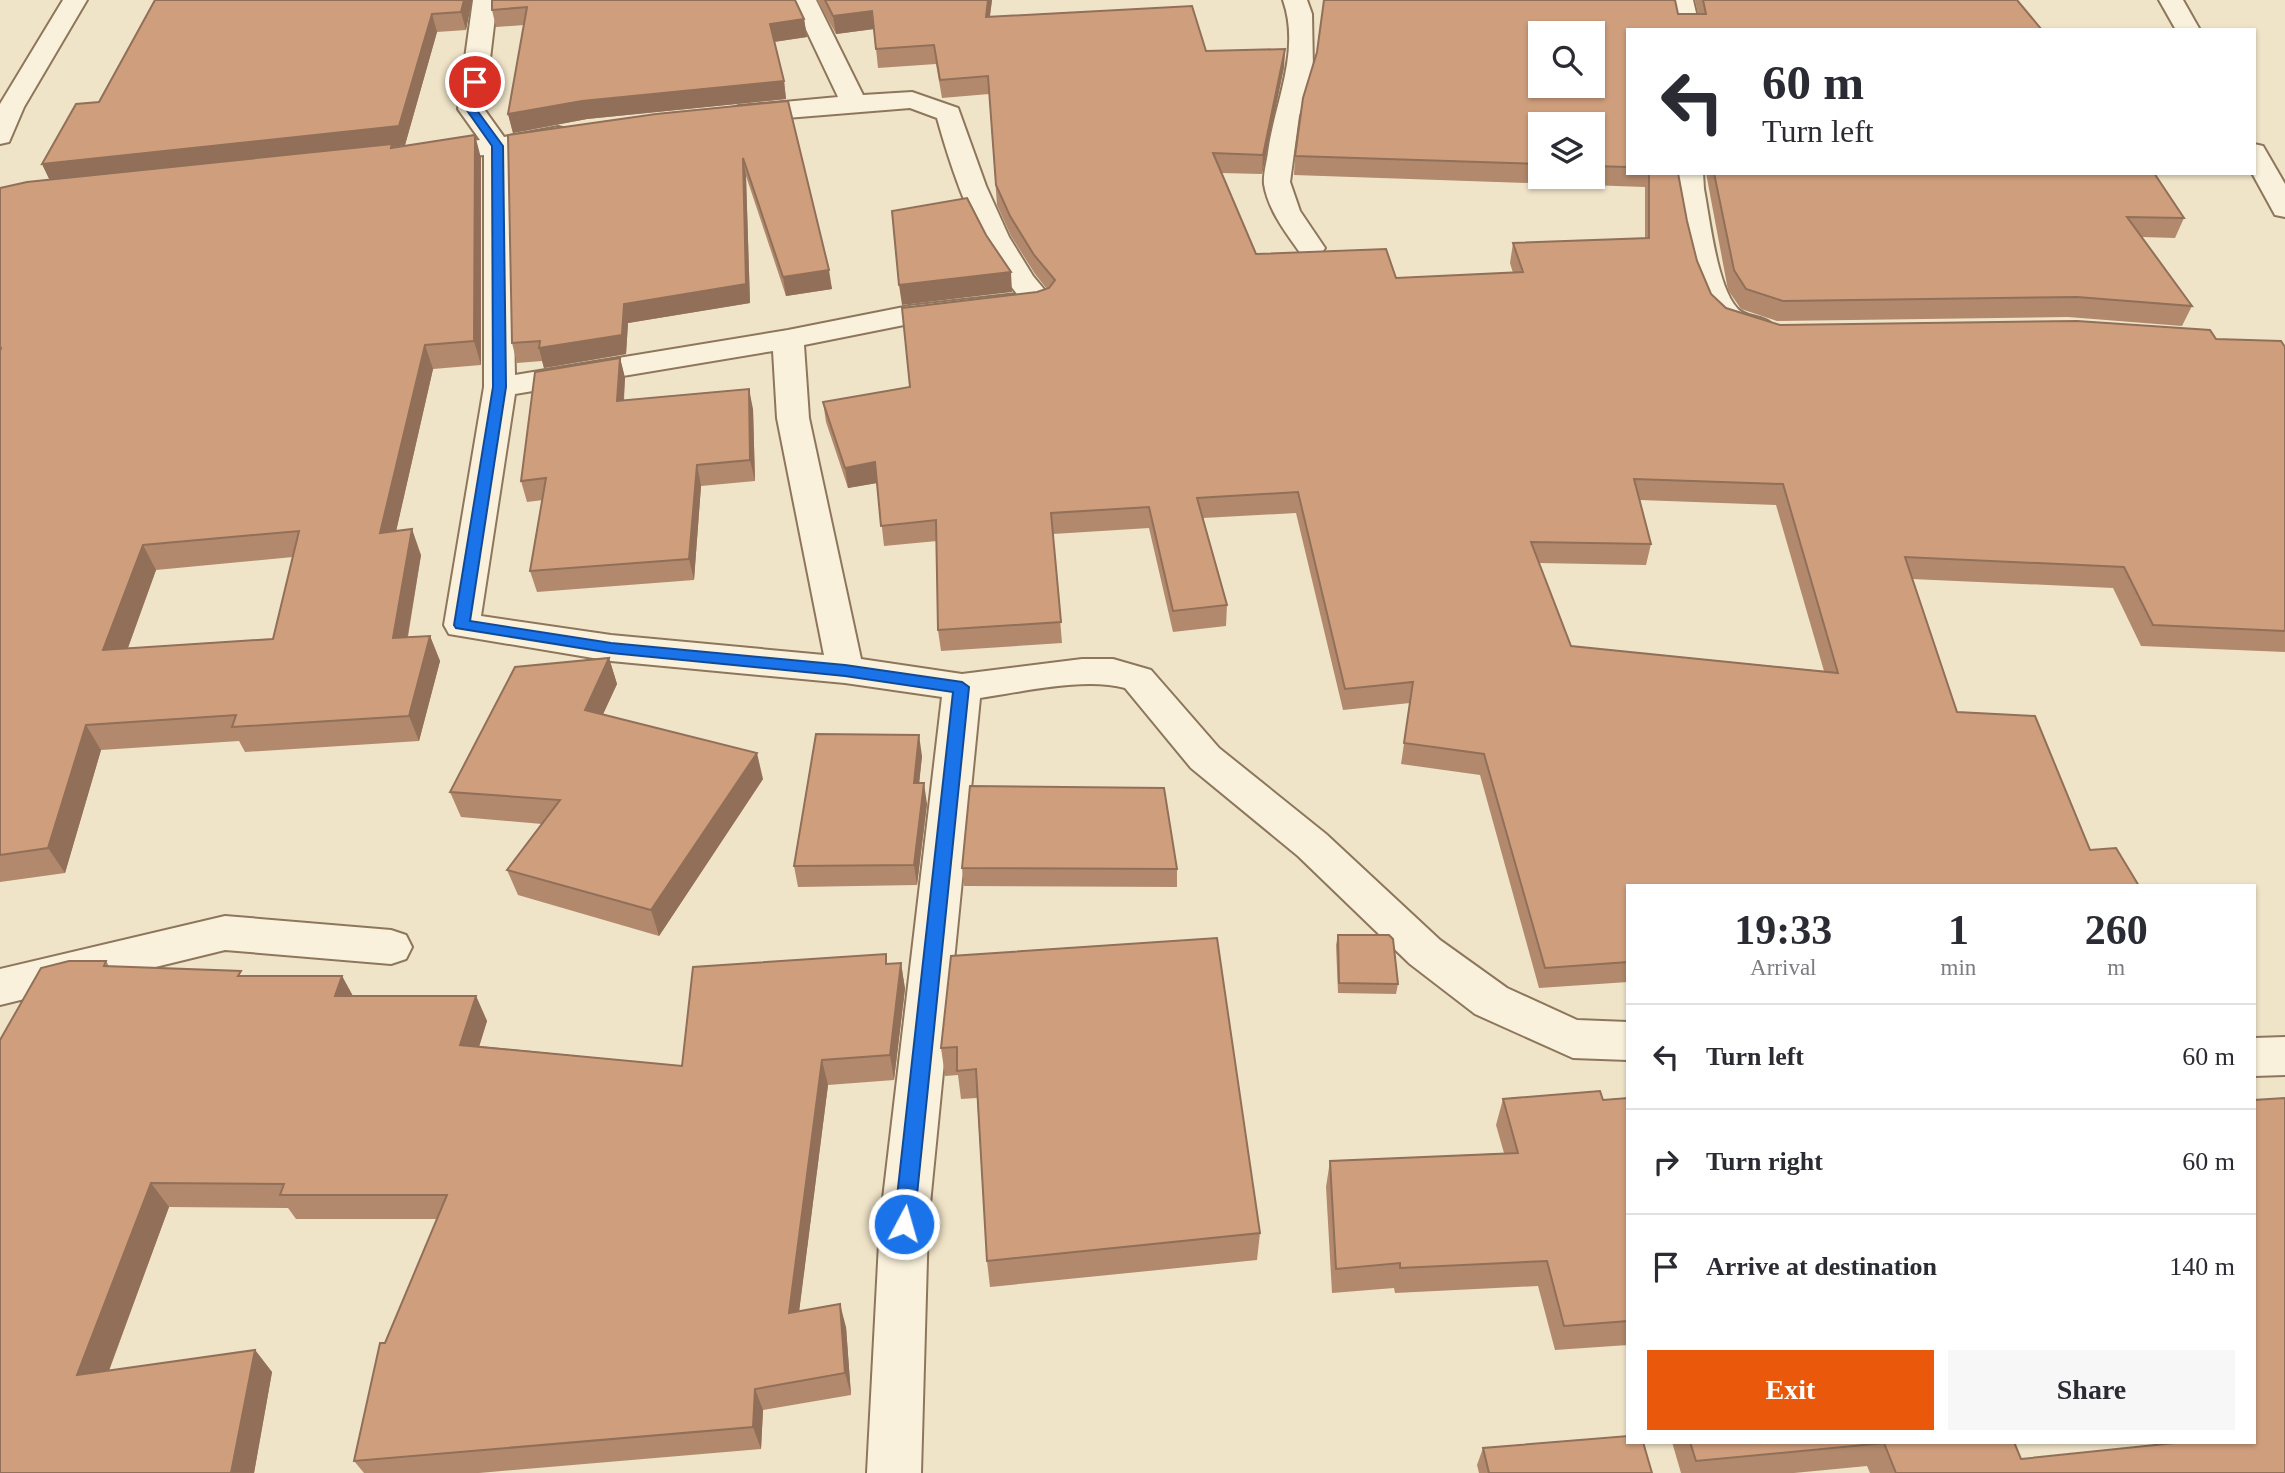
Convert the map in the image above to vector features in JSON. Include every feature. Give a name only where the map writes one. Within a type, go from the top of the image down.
[{"type":"street","points":[[0,136],[11,107],[75,0]]},
{"type":"street","points":[[485,0],[471,109],[497,146],[499,387],[462,625],[611,648],[845,670],[962,687],[1082,671],[1113,672],[1138,679],[1205,758],[1312,845],[1436,960],[1491,1001],[1573,1039],[1626,1041]]},
{"type":"street","points":[[804,0],[854,103]]},
{"type":"street","points":[[1295,0],[1300,14],[1301,70],[1286,116],[1277,182],[1286,211],[1311,248]]},
{"type":"street","points":[[1681,0],[1688,28]]},
{"type":"street","points":[[2171,0],[2187,28]]},
{"type":"street","points":[[499,387],[788,339],[909,315],[1038,300],[1023,284],[974,194],[949,113],[912,100],[720,116]]},
{"type":"street","points":[[401,156],[497,146],[587,130]]},
{"type":"street","points":[[2256,156],[2285,209]]},
{"type":"street","points":[[1690,175],[1690,189],[1711,291],[1728,317],[1774,332],[1787,333]]},
{"type":"street","points":[[788,339],[793,418],[845,670]]},
{"type":"street","points":[[894,1473],[904,1224],[962,687]]},
{"type":"street","points":[[4,995],[225,933],[391,947]]},
{"type":"street","points":[[2256,1057],[2285,1056]]},
{"type":"building","points":[[155,0],[464,0],[461,12],[432,14],[399,126],[42,164],[76,104],[99,102]]},
{"type":"building","points":[[492,0],[795,0],[804,19],[770,24],[784,81],[582,101],[508,114],[527,7],[492,10]]},
{"type":"building","points":[[825,0],[988,0],[986,17],[1192,6],[1206,51],[1285,49],[1263,155],[1213,153],[1256,254],[1386,249],[1396,278],[1523,272],[1513,243],[1649,238],[1649,175],[1678,175],[1697,261],[1711,294],[1726,308],[1780,325],[2077,321],[2210,330],[2216,339],[2281,341],[2285,347],[2285,631],[2153,625],[2124,567],[1905,557],[1957,712],[2035,716],[2090,850],[2116,848],[2138,884],[1626,884],[1626,962],[1545,968],[1484,754],[1404,743],[1413,682],[1345,689],[1298,492],[1197,498],[1227,605],[1173,611],[1149,507],[1051,513],[1061,622],[938,630],[936,520],[881,526],[875,462],[845,468],[823,402],[910,387],[902,308],[1037,292],[1049,288],[1055,280],[1034,255],[1010,216],[996,185],[988,76],[940,80],[934,45],[876,49],[872,11],[833,16]],"holes":[[[1634,479],[1783,484],[1838,673],[1571,646],[1531,542],[1651,544]]]},
{"type":"building","points":[[1324,0],[1675,0],[1678,14],[1706,14],[1703,0],[2017,0],[2040,28],[1626,28],[1626,167],[1605,166],[1605,112],[1528,112],[1528,164],[1295,156],[1303,98],[1317,52]]},
{"type":"building","points":[[788,101],[829,270],[783,277],[743,158],[746,284],[624,304],[622,335],[539,348],[540,341],[512,343],[508,135],[656,114]]},
{"type":"building","points":[[475,135],[474,341],[425,345],[380,533],[412,529],[393,638],[430,636],[409,716],[232,727],[236,715],[86,725],[48,848],[0,855],[0,188],[27,182],[392,144],[391,148]],"holes":[[[299,531],[273,639],[103,650],[143,545]]]},
{"type":"building","points":[[1714,175],[2155,175],[2184,218],[2127,217],[2192,306],[2077,297],[1783,301],[1746,289],[1734,270]]},
{"type":"building","points":[[967,198],[986,235],[1011,272],[899,285],[892,211]]},
{"type":"building","points":[[620,358],[617,401],[749,389],[750,460],[697,465],[689,559],[530,571],[546,478],[521,481],[535,372]]},
{"type":"building","points":[[609,658],[585,710],[757,753],[651,910],[507,870],[560,800],[450,792],[515,667]]},
{"type":"building","points":[[816,734],[919,735],[914,783],[924,783],[914,865],[794,866]]},
{"type":"building","points":[[970,786],[1164,788],[1177,869],[962,868]]},
{"type":"building","points":[[1338,935],[1389,935],[1393,939],[1398,984],[1339,983]]},
{"type":"building","points":[[1217,938],[1260,1233],[987,1261],[976,1069],[957,1071],[957,1047],[941,1048],[951,956]]},
{"type":"building","points":[[886,954],[886,964],[901,963],[890,1055],[822,1060],[789,1313],[840,1304],[845,1373],[755,1389],[753,1427],[354,1461],[380,1343],[385,1343],[447,1195],[280,1195],[284,1184],[151,1183],[77,1375],[255,1350],[231,1473],[0,1473],[0,1040],[41,968],[69,961],[106,961],[104,966],[241,971],[238,976],[342,976],[335,996],[476,996],[460,1045],[682,1066],[693,967]]},
{"type":"building","points":[[1600,1091],[1603,1100],[1626,1098],[1626,1321],[1564,1326],[1547,1261],[1400,1268],[1400,1263],[1336,1269],[1330,1161],[1518,1153],[1503,1099]]},
{"type":"building","points":[[2285,1098],[2285,1473],[1896,1473],[1884,1444],[2015,1444],[2021,1459],[2165,1444],[2256,1444],[2256,1100]]},
{"type":"building","points":[[1626,1436],[1626,1444],[1644,1444],[1652,1473],[1489,1473],[1483,1448]]},
{"type":"building","points":[[1691,1444],[1874,1444],[1696,1461]]},
{"type":"route","points":[[475,82],[471,109],[497,146],[499,387],[462,625],[611,648],[845,670],[962,687],[904,1224]]}]
